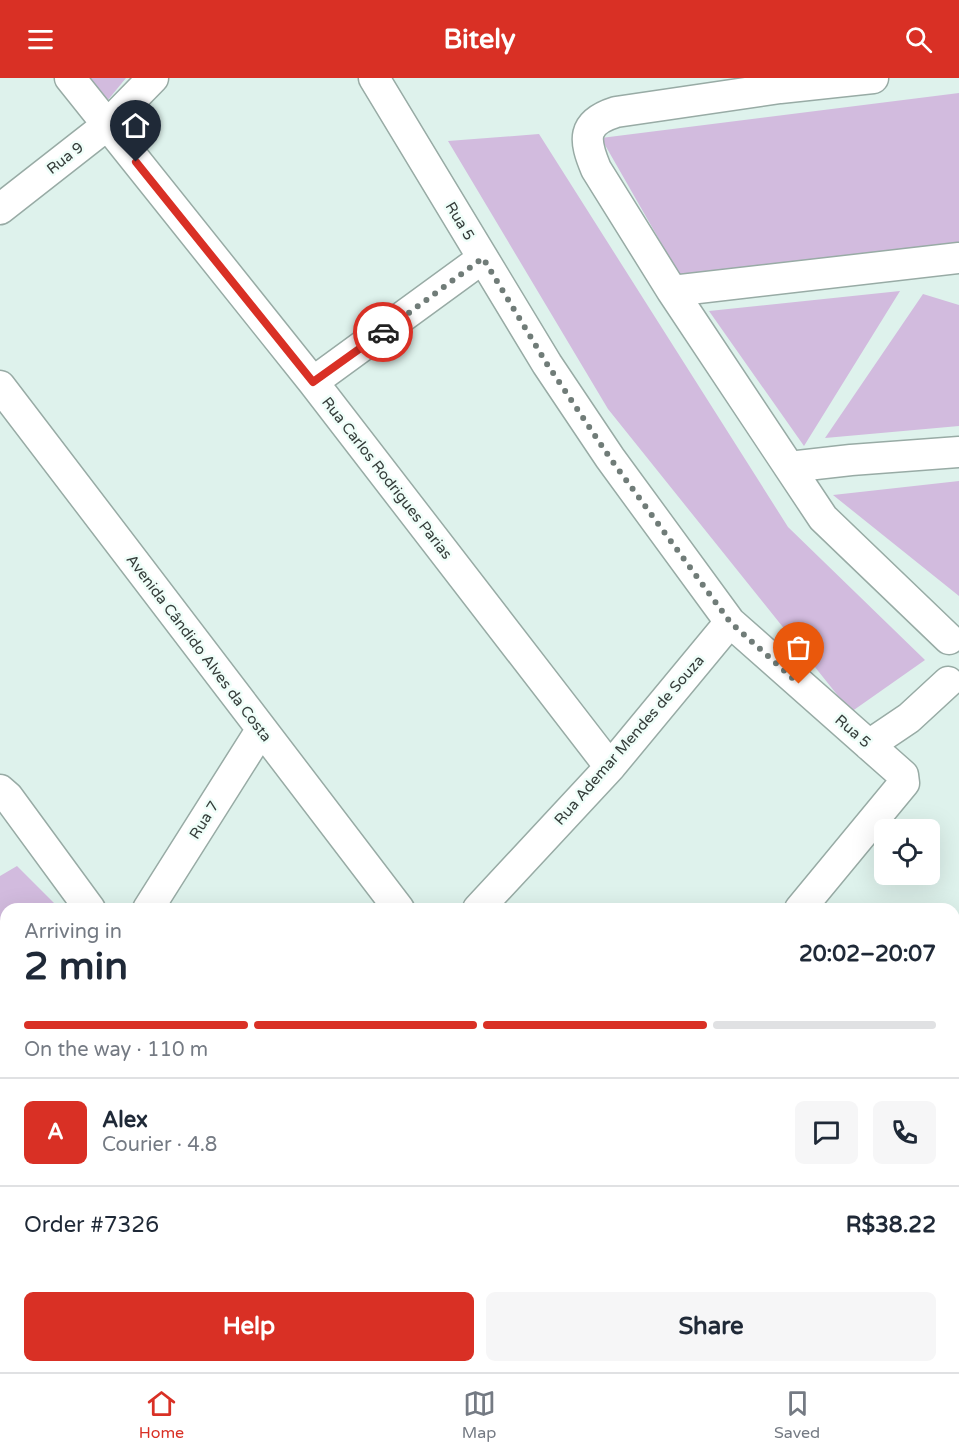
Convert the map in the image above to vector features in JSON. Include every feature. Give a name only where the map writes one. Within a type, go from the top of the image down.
[{"type":"street","name":"Rua Carlos Rodrigues Parias","points":[[70,78],[106,126],[313,382],[610,767]]},
{"type":"street","name":"Rua 9","points":[[0,208],[106,126],[153,78]]},
{"type":"street","name":"Rua 5","points":[[374,78],[547,364],[610,458],[730,622],[903,775],[904,783],[805,903]]},
{"type":"street","points":[[869,745],[954,688],[942,661],[954,635],[823,518],[672,291],[596,169],[587,148],[586,139],[591,126],[601,117],[616,112],[780,88],[873,78]]},
{"type":"street","points":[[313,382],[483,258]]},
{"type":"street","points":[[672,291],[959,258]]},
{"type":"street","name":"Avenida Cândido Alves da Costa","points":[[0,386],[394,903]]},
{"type":"street","points":[[789,467],[959,452]]},
{"type":"street","name":"Rua Ademar Mendes de Souza","points":[[484,903],[610,767],[730,622]]},
{"type":"street","name":"Rua 7","points":[[152,903],[261,730]]},
{"type":"street","points":[[0,790],[8,797],[86,903]]},
{"type":"shaded area","points":[[83,78],[126,78],[103,106]]},
{"type":"shaded area","points":[[959,93],[959,244],[680,276],[601,138]]},
{"type":"shaded area","points":[[539,134],[788,527],[925,660],[851,712],[608,409],[448,141]]},
{"type":"shaded area","points":[[900,291],[804,446],[709,311]]},
{"type":"shaded area","points":[[923,294],[959,305],[959,426],[825,438]]},
{"type":"shaded area","points":[[959,481],[959,596],[833,495]]},
{"type":"shaded area","points":[[17,866],[54,903],[0,903],[0,876]]},
{"type":"way so far","points":[[383,332],[483,258],[547,364],[610,458],[730,622],[799,684]]},
{"type":"route","points":[[136,162],[313,382],[383,332]]}]
